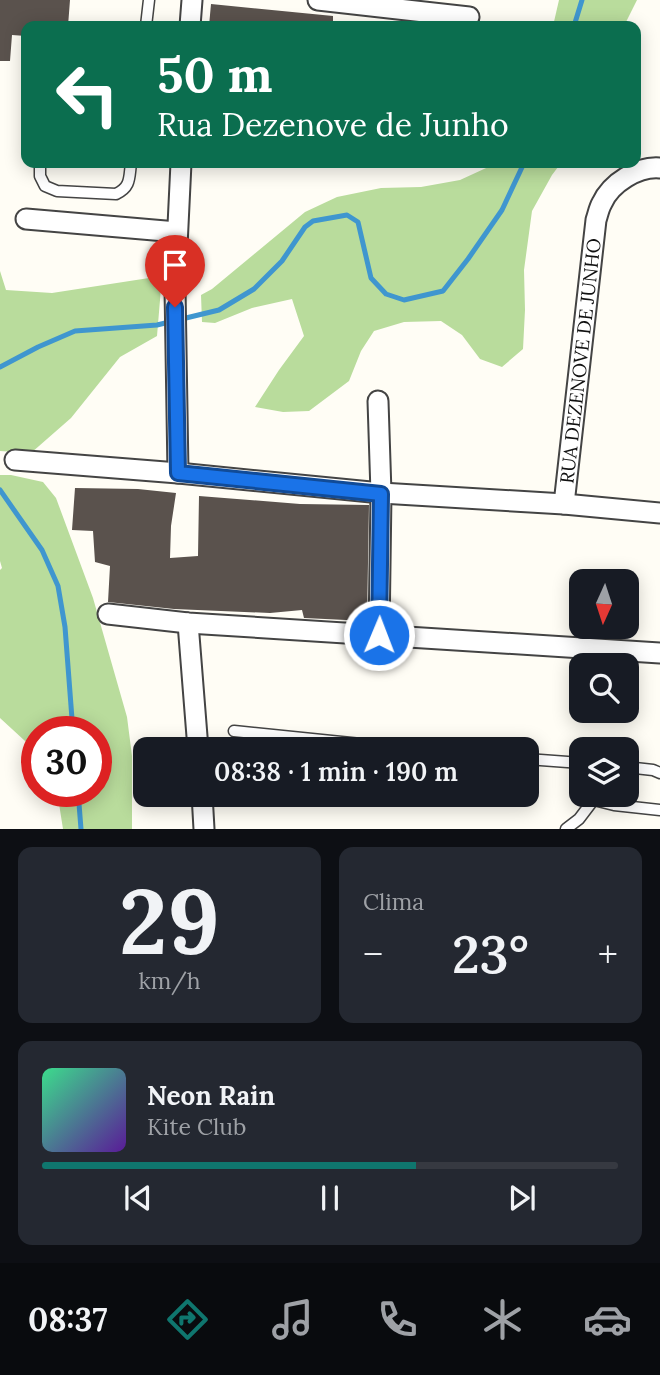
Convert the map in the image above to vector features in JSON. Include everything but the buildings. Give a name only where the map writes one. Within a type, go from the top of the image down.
[{"type":"street","points":[[190,21],[192,0]]},
{"type":"street","points":[[318,0],[469,15]]},
{"type":"street","name":"RUA DEZENOVE DE JUNHO","points":[[564,504],[596,220],[602,201],[618,182],[653,167],[660,168]]},
{"type":"street","points":[[178,473],[175,288],[181,168]]},
{"type":"street","points":[[26,219],[177,232]]},
{"type":"street","points":[[378,401],[381,494],[379,635]]},
{"type":"street","name":"RUA DEZENOVE DE JUNHO","points":[[15,460],[178,473],[381,494],[564,504],[660,513]]},
{"type":"street","points":[[108,614],[188,623],[660,653]]},
{"type":"street","points":[[188,623],[197,737]]},
{"type":"street","points":[[203,807],[204,829]]},
{"type":"lane","points":[[147,21],[149,0]]},
{"type":"lane","points":[[40,168],[40,176],[45,186],[57,191],[116,194],[128,184],[130,168]]},
{"type":"lane","points":[[234,731],[293,737]]},
{"type":"lane","points":[[539,760],[569,762]]},
{"type":"lane","points":[[639,768],[660,773]]},
{"type":"lane","points":[[566,829],[580,824],[590,807]]},
{"type":"lane","points":[[632,807],[660,810]]},
{"type":"green space","points":[[559,0],[637,0],[626,21],[554,21]]},
{"type":"green space","points":[[486,168],[557,168],[532,211],[524,270],[523,349],[502,367],[480,359],[462,335],[441,321],[404,322],[374,331],[361,351],[349,381],[309,411],[283,412],[255,407],[304,336],[292,299],[252,308],[215,323],[202,322],[201,295],[212,289],[305,212],[337,197],[381,188],[421,187],[460,180]]},
{"type":"green space","points":[[0,271],[6,290],[52,293],[162,276],[157,336],[120,357],[71,418],[31,453],[0,451]]},
{"type":"green space","points":[[0,475],[43,482],[56,498],[93,598],[127,717],[132,756],[132,829],[63,829],[60,807],[112,807],[112,716],[21,716],[21,737],[0,718]]},
{"type":"waterway","points":[[576,21],[582,0]]},
{"type":"waterway","points":[[0,367],[75,331],[157,325],[219,310],[254,289],[282,261],[305,227],[313,221],[347,215],[358,222],[371,278],[386,294],[404,300],[443,291],[502,210],[522,168]]},
{"type":"waterway","points":[[0,490],[42,550],[58,586],[65,627],[72,716]]},
{"type":"waterway","points":[[79,807],[81,829]]},
{"type":"route","points":[[175,307],[178,473],[381,494],[379,635]]}]
